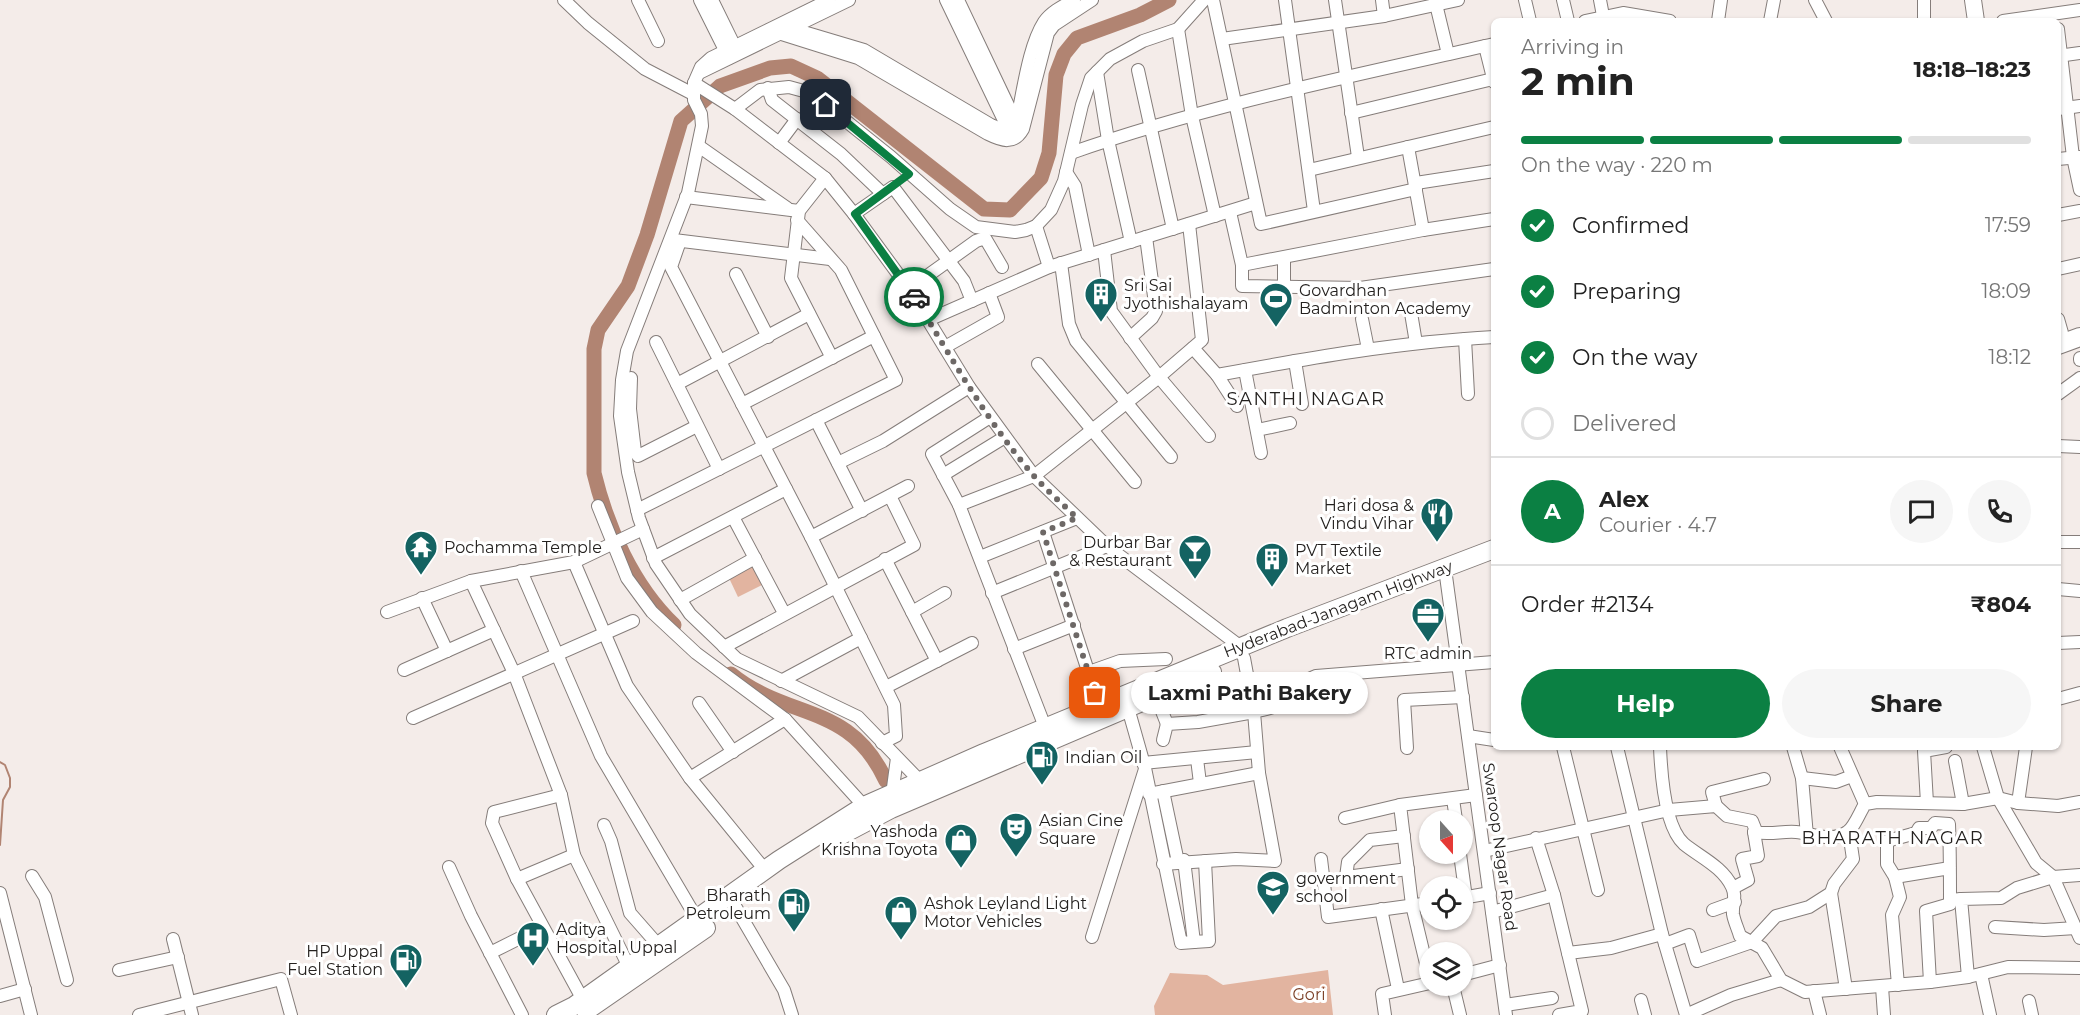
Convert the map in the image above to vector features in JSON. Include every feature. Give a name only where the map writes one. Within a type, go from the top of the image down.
[{"type":"highway","points":[[2063,334],[2080,327]]},
{"type":"highway","name":"Hyderabad-Janagam Highway","points":[[572,1011],[612,995],[800,860],[855,826],[1156,696],[1243,652],[1491,550]]},
{"type":"highway","name":"Hyderabad-Janagam Highway","points":[[572,1011],[629,967],[765,870],[864,806],[1099,705],[1491,560]]},
{"type":"main road","points":[[1973,0],[1976,18]]},
{"type":"street","points":[[564,0],[588,23],[645,69],[707,90],[825,178],[855,214],[909,290],[969,387],[1034,476],[1107,546],[1243,652],[1254,712],[1259,773],[1275,861],[1181,861],[1163,864]]},
{"type":"street","points":[[638,0],[658,41]]},
{"type":"street","points":[[704,0],[732,53]]},
{"type":"street","points":[[781,30],[829,0]]},
{"type":"street","points":[[849,0],[732,53],[711,58],[701,67],[695,87],[701,114],[699,147],[675,240],[671,267],[811,537],[894,705],[896,736],[882,742]]},
{"type":"street","points":[[946,0],[1015,131]]},
{"type":"street","points":[[958,0],[1015,131]]},
{"type":"street","points":[[1015,131],[1039,33],[1045,21],[1063,7],[1092,0]]},
{"type":"street","points":[[735,109],[760,90],[768,88],[789,87],[811,93],[950,209],[976,227],[988,233],[1014,232],[1036,226],[1051,210],[1066,172],[1091,78],[1110,59],[1143,41],[1178,29],[1204,0]]},
{"type":"street","points":[[1213,0],[1261,224],[1416,186],[1491,172]]},
{"type":"street","points":[[1285,0],[1314,211]]},
{"type":"street","points":[[1335,0],[1358,157]]},
{"type":"street","points":[[1382,0],[1384,16]]},
{"type":"street","points":[[1222,39],[1384,16],[1435,3],[1458,0]]},
{"type":"street","points":[[1525,0],[1529,18]]},
{"type":"street","points":[[1563,0],[1567,18]]},
{"type":"street","points":[[1600,0],[1604,18]]},
{"type":"street","points":[[1718,18],[1721,0]]},
{"type":"street","points":[[1771,18],[1774,0]]},
{"type":"street","points":[[1815,0],[1822,18]]},
{"type":"street","points":[[1924,0],[1924,18]]},
{"type":"street","points":[[2054,0],[2056,17],[2080,10]]},
{"type":"street","points":[[1435,3],[1448,54]]},
{"type":"street","points":[[1608,18],[1623,14],[1650,18]]},
{"type":"street","points":[[1178,29],[1192,116],[1215,216]]},
{"type":"street","points":[[781,30],[864,50],[990,125],[1015,131]]},
{"type":"street","points":[[1071,153],[1108,140],[1297,88],[1490,45]]},
{"type":"street","points":[[2061,56],[2080,53]]},
{"type":"street","points":[[2061,62],[2077,157],[2080,190]]},
{"type":"street","points":[[1138,70],[1173,229]]},
{"type":"street","points":[[1098,72],[1108,140],[1131,242]]},
{"type":"street","points":[[1351,112],[1491,81]]},
{"type":"street","points":[[768,88],[772,100],[888,191],[964,281],[972,301]]},
{"type":"street","points":[[779,143],[797,119]]},
{"type":"street","points":[[1308,170],[1491,128]]},
{"type":"street","points":[[637,510],[896,380],[841,270],[796,214],[699,147]]},
{"type":"street","points":[[1408,147],[1423,230]]},
{"type":"street","points":[[2061,159],[2077,157]]},
{"type":"street","points":[[1066,172],[1075,186],[1089,255]]},
{"type":"street","points":[[855,214],[909,174]]},
{"type":"street","points":[[825,178],[796,214],[791,278],[832,358]]},
{"type":"street","points":[[686,197],[796,214]]},
{"type":"street","points":[[928,320],[1055,265],[1256,203]]},
{"type":"street","points":[[2061,214],[2080,211]]},
{"type":"street","points":[[1230,212],[1242,266],[1242,286],[1360,288],[1491,269]]},
{"type":"street","points":[[1242,266],[1423,230],[1491,219]]},
{"type":"street","points":[[959,505],[1034,476],[1202,340],[1189,224]]},
{"type":"street","points":[[1036,226],[1055,265],[1069,324],[1076,341],[1171,457]]},
{"type":"street","points":[[909,290],[988,233]]},
{"type":"street","points":[[988,233],[1002,267]]},
{"type":"street","points":[[1130,338],[1152,318],[1155,311],[1146,237]]},
{"type":"street","points":[[675,240],[830,259]]},
{"type":"street","points":[[675,240],[627,351],[622,380],[620,416],[628,472],[637,510],[653,558],[690,614],[737,659],[858,717],[921,782]]},
{"type":"street","points":[[1104,250],[1111,311],[1159,377],[1209,436]]},
{"type":"street","points":[[1284,258],[1284,286]]},
{"type":"street","points":[[2061,268],[2080,264]]},
{"type":"street","points":[[736,274],[768,336]]},
{"type":"street","points":[[945,347],[998,317],[989,293]]},
{"type":"street","points":[[1411,313],[1416,343]]},
{"type":"street","points":[[677,384],[809,314]]},
{"type":"street","points":[[1362,319],[1368,349]]},
{"type":"street","points":[[742,404],[874,336]]},
{"type":"street","points":[[1217,375],[1368,349],[1491,337]]},
{"type":"street","points":[[1465,339],[1468,394]]},
{"type":"street","points":[[656,342],[719,469]]},
{"type":"street","points":[[1193,348],[1217,375],[1237,406]]},
{"type":"street","points":[[1295,361],[1302,404]]},
{"type":"street","points":[[1038,364],[1135,482]]},
{"type":"street","points":[[1245,370],[1261,453]]},
{"type":"street","points":[[632,378],[630,410],[638,456],[697,426]]},
{"type":"street","points":[[2061,392],[2080,378]]},
{"type":"street","points":[[838,463],[883,441],[969,387]]},
{"type":"street","points":[[990,417],[932,454],[959,505],[1014,649],[1035,697],[1045,728]]},
{"type":"street","points":[[816,420],[862,511]]},
{"type":"street","points":[[1257,430],[1290,423]]},
{"type":"street","points":[[943,475],[1005,437]]},
{"type":"street","points":[[2061,446],[2080,447]]},
{"type":"street","points":[[811,537],[908,486]]},
{"type":"street","points":[[653,558],[786,489]]},
{"type":"street","points":[[724,646],[914,545],[890,496]]},
{"type":"street","points":[[598,506],[627,578],[652,612],[696,653],[785,719],[864,806]]},
{"type":"street","points":[[733,517],[784,613]]},
{"type":"street","points":[[980,557],[1077,518]]},
{"type":"street","points":[[387,612],[471,581],[574,562],[615,545],[643,530]]},
{"type":"street","points":[[1043,532],[1099,705]]},
{"type":"street","points":[[2061,542],[2080,542]]},
{"type":"street","points":[[992,593],[1107,546]]},
{"type":"street","points":[[680,600],[755,558]]},
{"type":"street","points":[[885,559],[937,661]]},
{"type":"street","points":[[574,562],[627,686],[690,778],[765,870]]},
{"type":"street","points":[[521,571],[601,756],[697,919]]},
{"type":"street","name":"Swaroop Nagar Road","points":[[1446,576],[1506,1010]]},
{"type":"street","points":[[471,581],[514,673],[561,795],[574,855],[629,967]]},
{"type":"street","points":[[2061,589],[2080,591]]},
{"type":"street","points":[[912,612],[945,593]]},
{"type":"street","points":[[422,598],[447,651]]},
{"type":"street","points":[[413,718],[633,621]]},
{"type":"street","points":[[1014,649],[1074,625]]},
{"type":"street","points":[[404,670],[494,630]]},
{"type":"street","points":[[781,681],[861,638]]},
{"type":"street","points":[[2061,643],[2080,642]]},
{"type":"street","points":[[886,687],[972,643]]},
{"type":"street","points":[[1089,678],[1120,661],[1166,659]]},
{"type":"street","points":[[1167,724],[1198,723],[1278,706],[1296,693],[1304,680],[1316,676],[1491,662]]},
{"type":"street","points":[[2061,698],[2080,693]]},
{"type":"street","points":[[1156,696],[1167,724],[1163,740]]},
{"type":"street","points":[[1407,748],[1404,700],[1463,697]]},
{"type":"street","points":[[699,703],[733,752]]},
{"type":"street","points":[[1128,708],[1144,765],[1180,943],[1209,940],[1205,861]]},
{"type":"street","points":[[690,778],[785,719]]},
{"type":"street","points":[[1468,736],[1491,740]]},
{"type":"street","points":[[1564,750],[1598,890]]},
{"type":"street","points":[[1618,750],[1664,939],[1686,1015],[1731,995],[1781,980]]},
{"type":"street","points":[[1660,750],[1661,778],[1676,832],[1683,843],[1722,873],[1733,888],[1735,902],[1732,911],[1740,936],[1766,953],[1781,980],[1805,992],[1930,982],[1968,977],[2008,967],[2080,968]]},
{"type":"street","points":[[1794,750],[1802,778],[1807,836]]},
{"type":"street","points":[[1841,750],[1865,804]]},
{"type":"street","points":[[1927,803],[1924,751],[1930,750]]},
{"type":"street","points":[[1984,750],[1998,798],[2036,863],[2053,878],[2078,933],[1995,927]]},
{"type":"street","points":[[2018,803],[2026,750]]},
{"type":"street","points":[[1144,765],[1257,752]]},
{"type":"street","points":[[892,795],[897,758]]},
{"type":"street","points":[[1197,759],[1200,783]]},
{"type":"street","points":[[1955,761],[1963,804]]},
{"type":"street","points":[[1092,937],[1144,765]]},
{"type":"street","points":[[1149,794],[1259,773]]},
{"type":"street","points":[[1802,778],[1836,782],[1852,776]]},
{"type":"street","points":[[1733,888],[1748,880],[1742,859],[1758,856],[1754,832],[1756,831],[1752,821],[1727,816],[1716,806],[1712,792],[1764,779]]},
{"type":"street","points":[[1163,791],[1181,861],[1194,942]]},
{"type":"street","points":[[561,795],[494,812],[492,823],[542,927],[572,1011]]},
{"type":"street","points":[[1345,818],[1400,805],[1476,795]]},
{"type":"street","points":[[1865,804],[1877,802],[1963,804],[1998,798],[2018,803],[2058,806],[2080,802]]},
{"type":"street","points":[[1453,799],[1455,810]]},
{"type":"street","points":[[1846,989],[1831,893],[1834,884],[1853,859],[1849,832],[1865,804]]},
{"type":"street","points":[[1400,805],[1412,905],[1421,942]]},
{"type":"street","points":[[1484,851],[1669,810],[1716,806]]},
{"type":"street","points":[[1898,984],[1893,915],[1900,897],[1895,877],[1887,864],[1887,841],[1916,833],[1919,828],[1931,828],[1935,823],[1949,824],[1950,868],[1968,977]]},
{"type":"street","points":[[604,825],[611,841],[630,913],[659,946]]},
{"type":"street","points":[[1754,832],[1772,835],[1798,832],[1807,836],[1836,837],[1849,832]]},
{"type":"street","points":[[1404,836],[1370,840],[1348,862],[1346,877],[1408,869]]},
{"type":"street","points":[[1536,838],[1554,895],[1582,1011],[1559,1015]]},
{"type":"street","points":[[517,879],[574,855]]},
{"type":"street","points":[[1321,859],[1328,917],[1419,904]]},
{"type":"street","points":[[449,867],[522,1015]]},
{"type":"street","points":[[1895,877],[1950,868]]},
{"type":"street","points":[[1930,982],[1926,911],[1956,899],[2001,898],[2017,888],[2053,878],[2080,875]]},
{"type":"street","points":[[32,876],[45,897],[67,980]]},
{"type":"street","points":[[0,893],[31,1015]]},
{"type":"street","points":[[1473,896],[1490,893]]},
{"type":"street","points":[[1568,952],[1611,948],[1689,935],[1697,962],[1752,942],[1776,916],[1809,907],[1831,893]]},
{"type":"street","points":[[1492,912],[1554,895]]},
{"type":"street","points":[[1713,910],[1735,902]]},
{"type":"street","points":[[735,906],[784,990],[792,1015]]},
{"type":"street","points":[[1381,909],[1398,989]]},
{"type":"street","points":[[490,953],[542,927]]},
{"type":"street","points":[[173,939],[190,1010]]},
{"type":"street","points":[[119,970],[178,957]]},
{"type":"street","points":[[1473,972],[1500,965]]},
{"type":"street","points":[[1982,974],[1990,1015]]},
{"type":"street","points":[[139,1015],[190,1010],[281,979],[291,1015]]},
{"type":"street","points":[[1385,1015],[1382,994],[1419,984]]},
{"type":"street","points":[[1882,987],[1884,1015]]},
{"type":"street","points":[[0,996],[25,990]]},
{"type":"street","points":[[1814,991],[1820,1015]]},
{"type":"street","points":[[1456,996],[1460,1015]]},
{"type":"street","points":[[1506,1010],[1552,998]]},
{"type":"street","points":[[1641,1000],[1645,1015]]},
{"type":"street","points":[[2029,1001],[2032,1015]]},
{"type":"green space","points":[[755,565],[764,584],[738,597],[729,578]]},
{"type":"green space","name":"Gori","points":[[1328,970],[1333,1015],[1155,1015],[1154,1006],[1170,973],[1207,975],[1223,985]]},
{"type":"waterway","points":[[674,625],[659,609],[634,574],[614,535],[599,493],[594,473],[594,349],[598,330],[628,286],[647,235],[681,121],[720,86],[770,68],[791,66],[817,78],[984,209],[1010,210],[1041,178],[1049,153],[1056,75],[1064,54],[1077,38],[1140,15],[1169,0]]},
{"type":"waterway","points":[[731,674],[753,689],[817,715],[855,738],[871,756],[886,781]]},
{"type":"waterway","points":[[0,762],[5,765],[10,778],[10,787],[3,800],[0,845]]},
{"type":"way so far","points":[[914,297],[990,417],[1034,476],[1077,518],[1043,532],[1095,693]]},
{"type":"place","name":"Sri Sai Jyothishalayam","points":[[1101,323]]},
{"type":"place","name":"Govardhan Badminton Academy","points":[[1276,328]]},
{"type":"place","name":"Hari dosa & Vindu Vihar","points":[[1437,543]]},
{"type":"place","name":"Pochamma Temple","points":[[421,576]]},
{"type":"place","name":"Durbar Bar & Restaurant","points":[[1195,580]]},
{"type":"place","name":"PVT Textile Market","points":[[1272,588]]},
{"type":"place","name":"RTC admin","points":[[1428,643]]},
{"type":"place","name":"Laxmi Pathi Bakery","points":[[1095,693]]},
{"type":"place","name":"Indian Oil","points":[[1042,786]]},
{"type":"place","name":"Asian Cine Square","points":[[1016,858]]},
{"type":"place","name":"Yashoda Krishna Toyota","points":[[961,869]]},
{"type":"place","name":"government school","points":[[1273,916]]},
{"type":"place","name":"Bharath Petroleum","points":[[794,933]]},
{"type":"place","name":"Ashok Leyland Light Motor Vehicles","points":[[901,941]]},
{"type":"place","name":"Aditya Hospital, Uppal","points":[[533,967]]},
{"type":"place","name":"HP Uppal Fuel Station","points":[[406,989]]},
{"type":"district","name":"SANTHI NAGAR","points":[[1306,399]]},
{"type":"district","name":"BHARATH NAGAR","points":[[1893,838]]},
{"type":"route","points":[[826,105],[909,174],[855,214],[914,297]]}]
